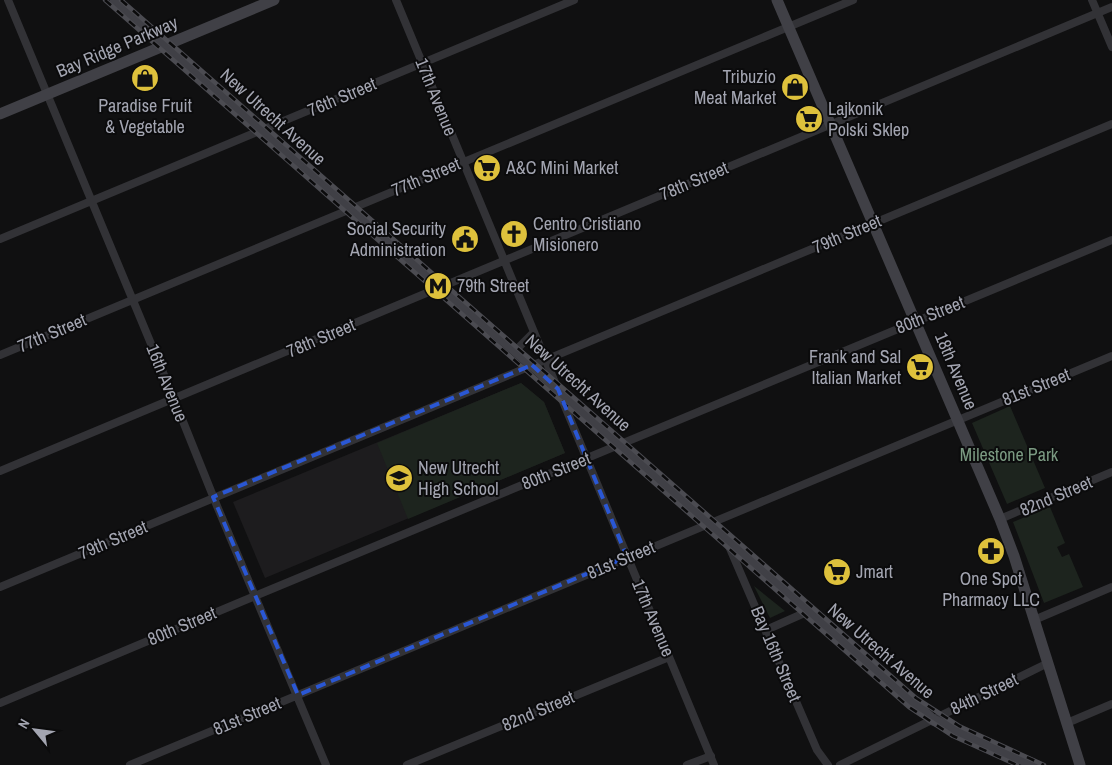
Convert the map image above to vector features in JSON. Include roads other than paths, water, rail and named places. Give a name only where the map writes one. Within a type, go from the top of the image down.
[{"type":"street","name":"16th Avenue","points":[[8,0],[174,399],[213,498],[326,765]]},
{"type":"street","name":"New Utrecht Avenue","points":[[115,0],[351,209],[532,365],[726,541],[933,720],[1035,765]]},
{"type":"street","name":"Bay Ridge Parkway","points":[[0,114],[274,0]]},
{"type":"street","name":"17th Avenue","points":[[396,0],[714,765]]},
{"type":"street","name":"76th Street","points":[[0,239],[574,0]]},
{"type":"street","name":"18th Avenue","points":[[776,0],[1000,519],[1014,556],[1080,765]]},
{"type":"street","name":"77th Street","points":[[0,355],[853,0]]},
{"type":"street","points":[[1092,0],[1112,47]]},
{"type":"street","name":"78th Street","points":[[0,471],[1112,8]]},
{"type":"street","name":"79th Street","points":[[0,587],[1112,124]]},
{"type":"street","name":"80th Street","points":[[0,703],[1112,240]]},
{"type":"street","points":[[515,350],[534,332]]},
{"type":"street","name":"81st Street","points":[[130,765],[1112,356]]},
{"type":"street","name":"82nd Street","points":[[1000,519],[1112,472]]},
{"type":"street","name":"Bay 16th Street","points":[[726,541],[817,750],[828,765]]},
{"type":"street","points":[[1034,620],[1112,587]]},
{"type":"street","points":[[766,630],[809,611]]},
{"type":"street","name":"82nd Street","points":[[407,765],[669,656]]},
{"type":"street","name":"84th Street","points":[[840,765],[1048,663]]},
{"type":"street","points":[[1067,723],[1112,704]]},
{"type":"street","points":[[687,765],[711,756]]},
{"type":"railway","points":[[105,0],[909,707],[953,736],[1017,765]]},
{"type":"railway","points":[[121,0],[916,698],[959,726],[1044,765]]},
{"type":"place","name":"Paradise Fruit & Vegetable","points":[[145,78]]},
{"type":"place","name":"Tribuzio Meat Market","points":[[795,87]]},
{"type":"place","name":"Lajkonik Polski Sklep","points":[[809,119]]},
{"type":"place","name":"A&C Mini Market","points":[[487,168]]},
{"type":"place","name":"Centro Cristiano Misionero","points":[[514,234]]},
{"type":"place","name":"Social Security Administration","points":[[465,239]]},
{"type":"place","name":"79th Street","points":[[438,286]]},
{"type":"place","name":"Frank and Sal Italian Market","points":[[920,367]]},
{"type":"place","name":"New Utrecht High School","points":[[399,478]]},
{"type":"place","name":"One Spot Pharmacy LLC","points":[[991,551]]},
{"type":"place","name":"Jmart","points":[[837,572]]},
{"type":"park label","name":"Milestone Park","points":[[1009,455]]}]
